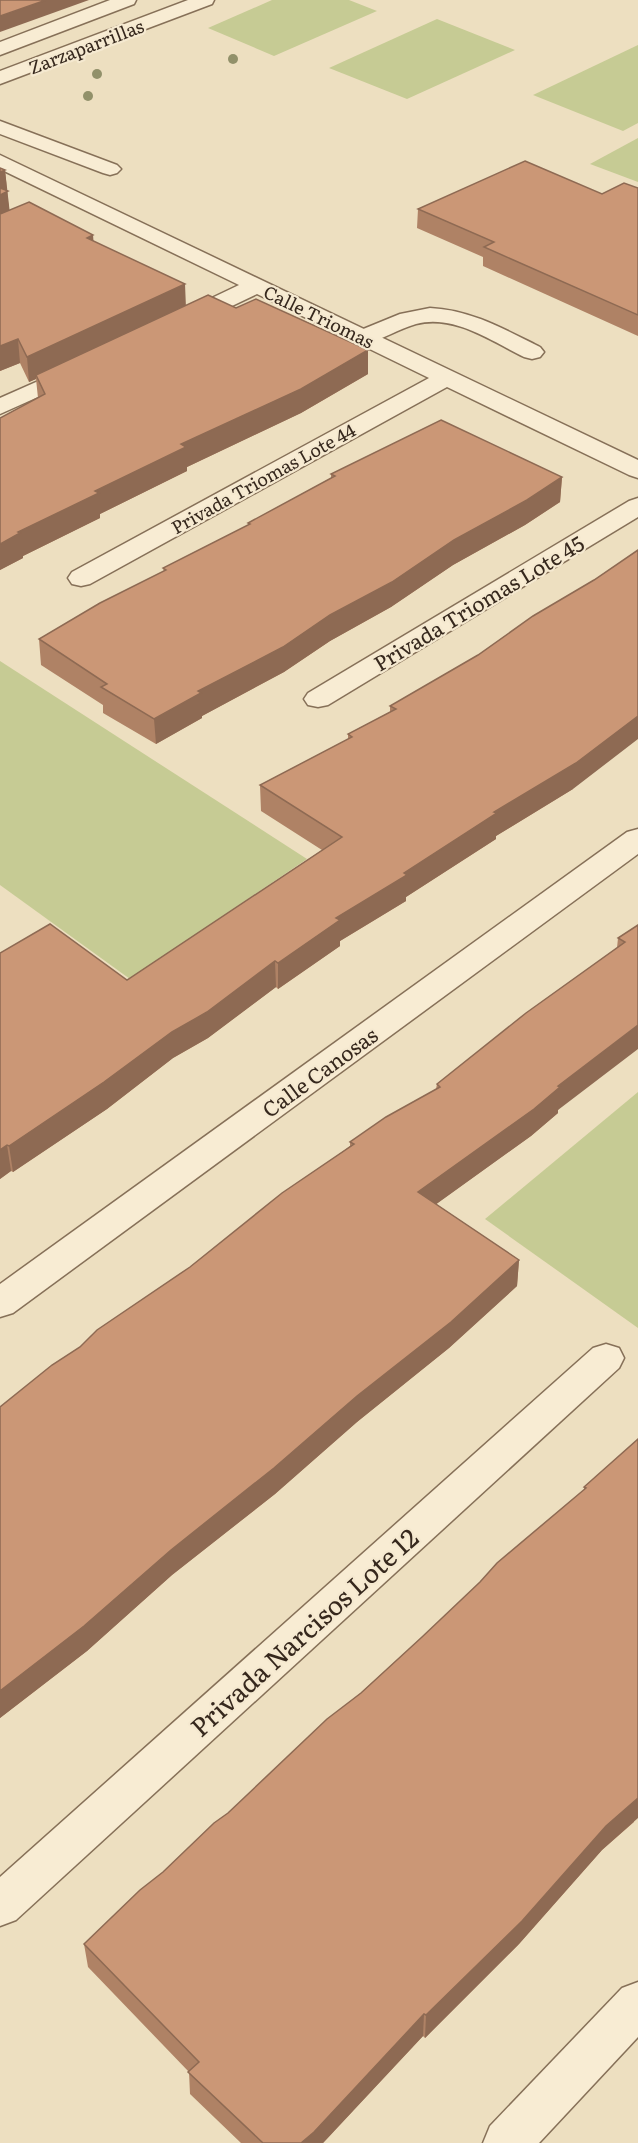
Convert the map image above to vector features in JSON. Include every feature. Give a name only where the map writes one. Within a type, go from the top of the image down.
[{"type":"street","name":"Zarzaparrillas","points":[[0,49],[127,0]]},
{"type":"street","name":"Zarzaparrillas","points":[[0,78],[205,0]]},
{"type":"street","points":[[0,127],[110,169]]},
{"type":"street","name":"Calle Triomas","points":[[0,161],[638,470]]},
{"type":"street","points":[[54,206],[75,197]]},
{"type":"street","points":[[160,332],[256,286]]},
{"type":"street","points":[[364,338],[414,317],[436,314],[453,316],[532,352]]},
{"type":"street","points":[[0,407],[96,362]]},
{"type":"street","name":"Privada Triomas Lote 44","points":[[81,578],[446,378]]},
{"type":"street","name":"Privada Triomas Lote 45","points":[[318,699],[638,506]]},
{"type":"street","name":"Calle Canosas","points":[[0,1303],[638,839]]},
{"type":"street","name":"Privada Narcisos Lote 12","points":[[0,1905],[606,1358]]},
{"type":"street","points":[[507,2143],[638,2004]]},
{"type":"green space","points":[[272,0],[349,0],[377,11],[274,56],[208,28]]},
{"type":"green space","points":[[437,19],[515,50],[407,99],[329,68]]},
{"type":"green space","points":[[638,45],[638,123],[623,131],[533,95]]},
{"type":"green space","points":[[638,138],[638,182],[590,164]]},
{"type":"green space","points":[[0,661],[307,859],[130,979],[0,885]]},
{"type":"green space","points":[[638,1092],[638,1328],[485,1219]]},
{"type":"building","points":[[0,0],[46,0],[0,16]]},
{"type":"building","points":[[525,161],[602,194],[624,183],[638,188],[638,315],[484,247],[494,242],[418,209]]},
{"type":"building","points":[[0,188],[8,191],[0,195]]},
{"type":"building","points":[[29,202],[93,235],[87,238],[185,284],[27,357],[18,339],[0,346],[0,214]]},
{"type":"building","points":[[208,295],[236,308],[256,299],[368,350],[301,389],[181,444],[186,447],[95,491],[99,493],[18,532],[20,533],[0,544],[0,418],[45,394],[36,375]]},
{"type":"building","points":[[441,420],[562,477],[527,500],[454,540],[392,582],[330,615],[283,647],[198,691],[201,693],[154,719],[101,687],[107,684],[39,639],[100,603],[166,570],[163,568],[250,524],[248,523],[335,476],[331,474]]},
{"type":"building","points":[[638,550],[638,716],[576,763],[494,812],[497,813],[404,873],[407,875],[336,918],[340,920],[278,963],[275,961],[207,1012],[172,1032],[104,1082],[0,1150],[0,953],[50,924],[127,980],[342,837],[260,785],[352,737],[348,734],[396,709],[390,706],[478,655],[533,616],[594,580]]},
{"type":"building","points":[[638,925],[638,1025],[558,1086],[560,1087],[534,1109],[418,1192],[519,1260],[451,1322],[357,1396],[274,1468],[171,1550],[84,1626],[0,1691],[0,1407],[52,1365],[80,1347],[97,1330],[190,1267],[282,1193],[354,1144],[350,1142],[386,1117],[440,1087],[437,1084],[526,1013],[625,942],[618,938]]},
{"type":"building","points":[[638,1439],[638,1798],[606,1826],[522,1921],[426,2015],[424,2014],[314,2132],[301,2143],[263,2143],[188,2072],[199,2062],[84,1944],[327,1719],[361,1693],[422,1637],[497,1563],[586,1488],[584,1487]]}]
